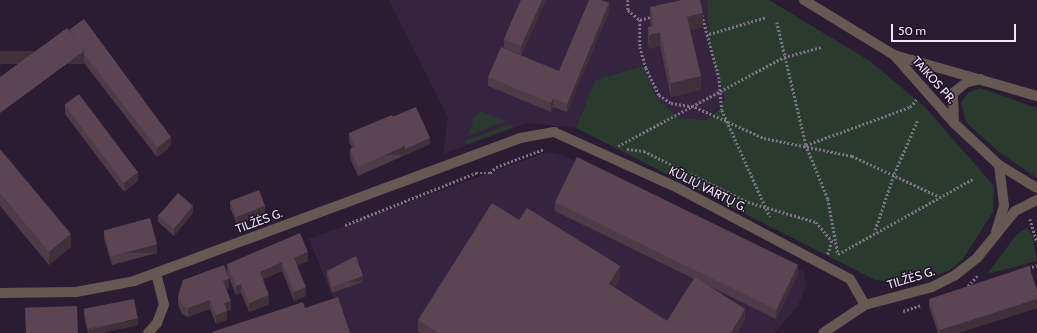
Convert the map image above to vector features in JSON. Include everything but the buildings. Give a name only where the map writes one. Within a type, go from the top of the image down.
[{"type":"street","name":"TAIKOS PR.","points":[[804,0],[894,55],[1037,96]]},
{"type":"street","name":"TAIKOS PR.","points":[[894,55],[954,123],[999,166],[1037,188]]},
{"type":"street","points":[[954,123],[953,93],[967,82],[981,79]]},
{"type":"street","name":"KŪLIŲ VARTŲ G.","points":[[520,138],[554,132],[676,187],[850,279],[865,305]]},
{"type":"street","name":"TILŽĖS G.","points":[[0,293],[76,292],[156,274],[520,138]]},
{"type":"street","name":"TILŽĖS G.","points":[[995,235],[1004,204],[999,166]]},
{"type":"street","name":"TILŽĖS G.","points":[[822,333],[865,305],[932,287],[954,276],[977,258],[1015,211],[1037,200]]},
{"type":"street","points":[[148,333],[157,323],[164,305],[156,274]]},
{"type":"path","points":[[628,0],[628,10],[640,20]]},
{"type":"path","points":[[699,7],[709,34],[720,77],[718,95],[763,205],[770,217]]},
{"type":"path","points":[[640,20],[662,14]]},
{"type":"path","points":[[709,34],[767,17]]},
{"type":"path","points":[[640,20],[640,47],[659,95],[671,103],[695,107],[764,138],[806,145],[852,156],[894,174],[940,197]]},
{"type":"path","points":[[777,22],[784,57],[806,145],[828,199],[838,254],[875,231],[972,179]]},
{"type":"path","points":[[821,47],[784,57],[718,95],[613,148],[644,151],[748,202],[763,205],[816,222],[832,241],[830,251]]},
{"type":"path","points":[[806,145],[910,107]]},
{"type":"path","points":[[875,231],[894,174],[918,119]]},
{"type":"path","points":[[345,225],[476,173],[490,173],[496,167],[548,147]]},
{"type":"path","points":[[1029,216],[1037,242]]},
{"type":"path","points":[[1022,270],[1037,265]]},
{"type":"path","points":[[962,292],[977,286]]},
{"type":"path","points":[[903,311],[930,302]]},
{"type":"shaded area","points":[[389,0],[707,0],[709,42],[725,100],[706,120],[680,118],[657,99],[642,66],[595,80],[576,128],[527,123],[443,154],[448,117]]},
{"type":"shaded area","points":[[547,152],[562,155],[804,272],[806,287],[797,307],[775,333],[347,333],[309,239]]},
{"type":"green space","points":[[707,0],[769,0],[870,61],[925,107],[994,186],[993,212],[963,259],[949,271],[906,284],[875,280],[576,128],[595,80],[643,66],[657,99],[680,118],[706,120],[719,109],[725,100],[709,42]]},
{"type":"green space","points":[[980,88],[1037,108],[1037,178],[999,152],[966,122],[961,103],[968,93]]},
{"type":"green space","points":[[481,111],[506,121],[468,136],[474,118]]},
{"type":"green space","points":[[510,124],[514,127],[465,145],[465,141]]},
{"type":"green space","points":[[1027,228],[1032,234],[1037,261],[987,274],[1017,234]]}]
